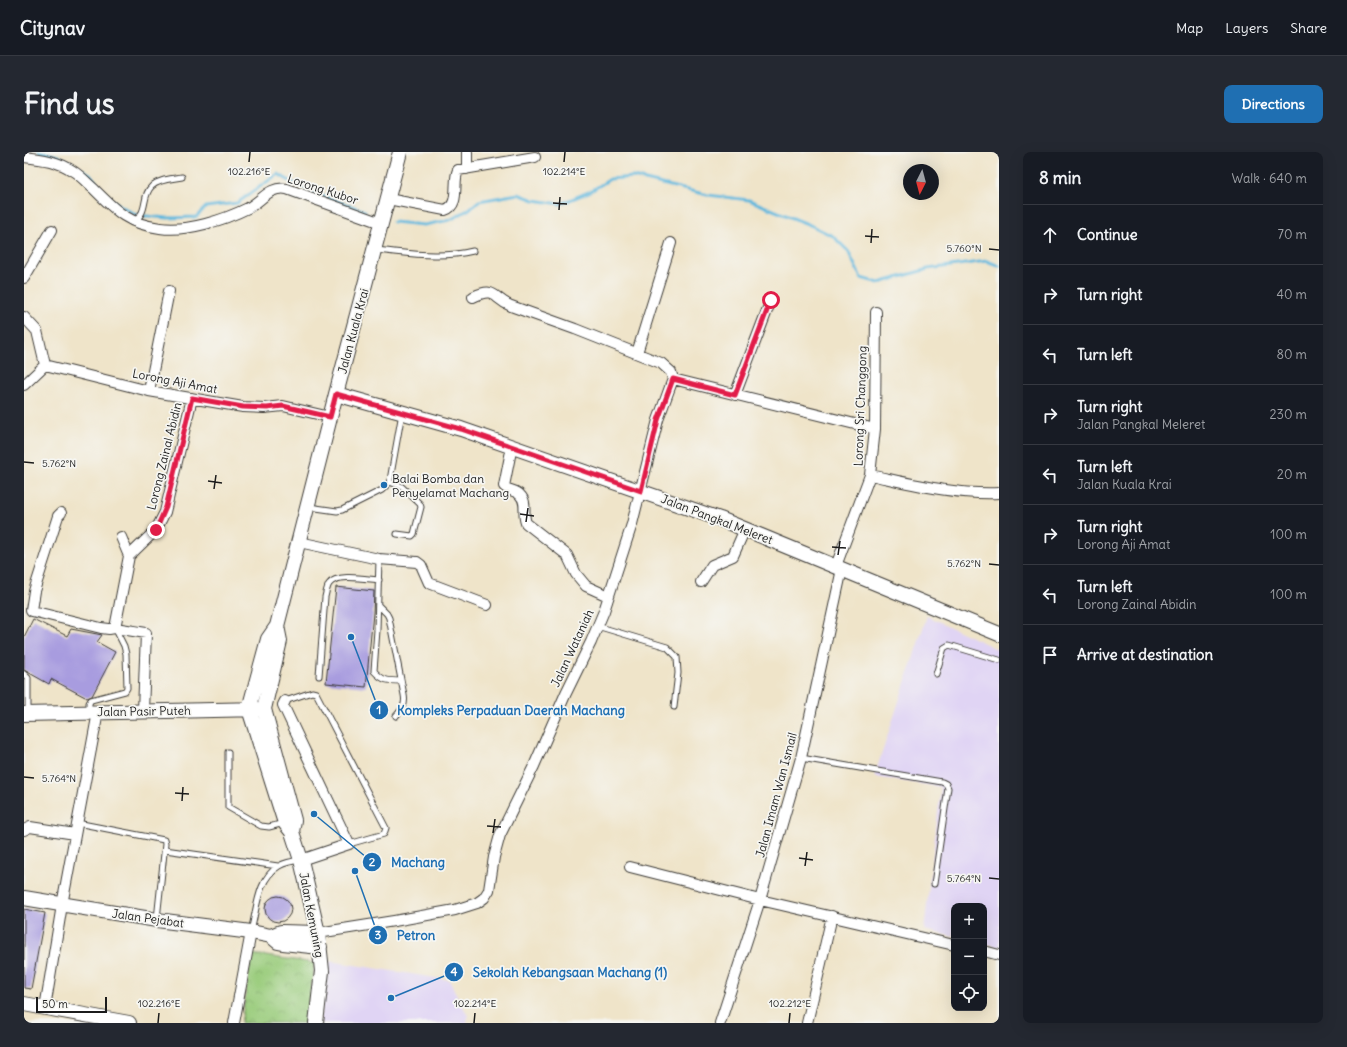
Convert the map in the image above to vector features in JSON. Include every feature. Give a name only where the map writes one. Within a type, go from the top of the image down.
[{"type":"main road","name":"Jalan Kuala Krai","points":[[249,709],[268,639],[277,626],[400,152]]},
{"type":"main road","name":"Jalan Pangkal Meleret","points":[[336,394],[461,429],[641,491],[745,529],[999,634]]},
{"type":"main road","name":"Jalan Kuala Krai","points":[[264,709],[280,641],[277,626]]},
{"type":"main road","name":"Jalan Kemuning","points":[[249,709],[291,825]]},
{"type":"main road","name":"Jalan Pasir Puteh","points":[[26,714],[264,709]]},
{"type":"main road","name":"Jalan Kemuning","points":[[264,709],[318,933],[322,971],[316,1023]]},
{"type":"main road","name":"Jalan Pejabat","points":[[24,898],[156,920],[251,932],[271,936],[278,942],[320,947]]},
{"type":"main road","name":"Jalan Pejabat","points":[[271,936],[281,932],[318,933]]},
{"type":"main road","points":[[24,1004],[96,1020],[129,1023]]},
{"type":"street","points":[[467,169],[468,152]]},
{"type":"street","name":"Lorong Kubor","points":[[24,157],[50,161],[72,171],[80,176],[116,211],[138,224],[162,229],[198,226],[244,210],[271,191],[279,188],[288,189],[381,223]]},
{"type":"street","points":[[388,199],[445,210],[454,204],[457,171],[535,157]]},
{"type":"street","points":[[24,278],[52,230]]},
{"type":"street","points":[[637,353],[671,243]]},
{"type":"street","points":[[149,391],[169,291]]},
{"type":"street","points":[[473,297],[490,292],[502,302],[511,306],[665,365],[671,372],[673,379],[875,429]]},
{"type":"street","points":[[735,395],[771,300]]},
{"type":"street","name":"Lorong Sri Changgong","points":[[839,568],[870,475],[875,429],[876,312]]},
{"type":"street","points":[[24,316],[37,331],[46,365],[24,385]]},
{"type":"street","name":"Lorong Aji Amat","points":[[46,365],[149,391],[243,407],[267,408],[283,406],[330,417]]},
{"type":"street","name":"Jalan Wataniah","points":[[318,933],[455,910],[477,903],[484,898],[489,890],[494,857],[500,835],[534,766],[597,626],[608,596],[632,524],[658,420],[673,379]]},
{"type":"street","name":"Lorong Zainal Abidin","points":[[129,556],[157,528],[166,507],[192,398]]},
{"type":"street","points":[[512,446],[504,486],[516,492],[523,499],[525,504],[526,522],[567,555],[576,574],[586,586],[608,596]]},
{"type":"street","points":[[870,475],[940,489],[999,493]]},
{"type":"street","points":[[61,512],[58,516],[34,591],[31,610],[101,628],[115,628],[147,634],[142,711]]},
{"type":"street","points":[[700,582],[712,565],[734,556],[745,529]]},
{"type":"street","points":[[115,628],[129,556],[121,538]]},
{"type":"street","points":[[299,542],[378,558],[417,562],[421,565],[429,583],[487,605]]},
{"type":"street","name":"Jalan Imam Wan Ismail","points":[[720,1023],[760,900],[801,758],[839,568]]},
{"type":"street","points":[[285,701],[283,705],[348,844],[300,860]]},
{"type":"street","points":[[45,1008],[77,823],[94,712]]},
{"type":"street","points":[[24,830],[30,827],[75,834]]},
{"type":"street","points":[[630,867],[760,900],[951,944]]},
{"type":"street","points":[[807,1023],[832,916]]},
{"type":"street","points":[[234,1023],[251,932]]},
{"type":"street","points":[[987,952],[999,955]]},
{"type":"lane","points":[[133,221],[140,217],[144,209],[147,192],[152,186],[159,182],[182,176]]},
{"type":"lane","points":[[374,250],[445,256],[473,251]]},
{"type":"lane","points":[[307,507],[340,511],[382,490],[389,482],[402,412]]},
{"type":"lane","points":[[389,482],[401,486],[419,503],[421,507],[414,534],[412,536],[397,534]]},
{"type":"lane","points":[[378,558],[379,580],[374,671],[380,678],[389,681],[401,681]]},
{"type":"lane","points":[[319,676],[325,597],[329,584],[335,579],[342,577],[379,580]]},
{"type":"lane","points":[[378,605],[389,618],[405,701],[403,707],[396,716]]},
{"type":"lane","points":[[597,626],[667,647],[677,656],[678,673],[674,707]]},
{"type":"lane","points":[[94,712],[89,703],[91,700],[125,691],[127,688],[126,654],[124,646],[115,628]]},
{"type":"lane","points":[[936,674],[944,648],[949,645],[999,660]]},
{"type":"lane","points":[[24,674],[28,678],[26,714]]},
{"type":"lane","points":[[285,701],[312,692],[316,694],[386,828],[384,834],[348,844]]},
{"type":"lane","points":[[228,752],[228,807],[261,826],[269,827],[291,825]]},
{"type":"lane","points":[[801,758],[942,782],[946,784],[948,788],[934,884]]},
{"type":"lane","points":[[77,823],[163,839],[165,842],[165,850],[156,920]]},
{"type":"lane","points":[[165,850],[278,866],[300,860]]},
{"type":"lane","points":[[251,932],[264,882],[278,866]]},
{"type":"shaded area","points":[[927,616],[999,650],[999,947],[987,944],[987,903],[951,903],[951,936],[924,930],[941,787],[874,777]]},
{"type":"shaded area","points":[[329,961],[449,980],[468,1016],[467,1023],[319,1023]]},
{"type":"green space","points":[[252,954],[315,963],[305,1023],[241,1023]]},
{"type":"building","points":[[336,587],[374,591],[366,687],[326,683]]},
{"type":"building","points":[[33,619],[67,636],[71,629],[102,635],[97,642],[115,652],[92,696],[87,698],[51,679],[49,684],[24,670],[24,637]]},
{"type":"building","points":[[278,896],[287,900],[291,909],[287,918],[278,922],[269,918],[265,909],[269,900]]},
{"type":"building","points":[[24,909],[45,913],[31,989],[24,988]]},
{"type":"waterway","points":[[39,152],[58,156],[90,174],[103,192]]},
{"type":"waterway","points":[[113,201],[136,215],[167,218],[196,217],[206,207],[237,203],[278,174],[309,190],[365,211]]},
{"type":"waterway","points":[[393,222],[424,225],[450,220],[468,210],[479,201],[518,194],[534,200],[560,204],[591,191],[610,179],[633,177],[708,195],[749,200],[810,225],[833,236],[848,251],[861,278],[879,283],[928,269],[987,261],[999,266]]},
{"type":"place","name":"Balai Bomba dan Penyelamat Machang","points":[[384,485]]},
{"type":"place","name":"Kompleks Perpaduan Daerah Machang","points":[[351,637]]},
{"type":"place","name":"Machang","points":[[314,814]]},
{"type":"place","name":"Petron","points":[[355,871]]},
{"type":"place","name":"Sekolah Kebangsaan Machang (1)","points":[[391,998]]},
{"type":"route","points":[[156,530],[165,512],[192,398],[243,407],[267,408],[283,406],[330,417],[336,394],[461,429],[641,491],[658,420],[673,379],[735,395],[771,300]]}]
